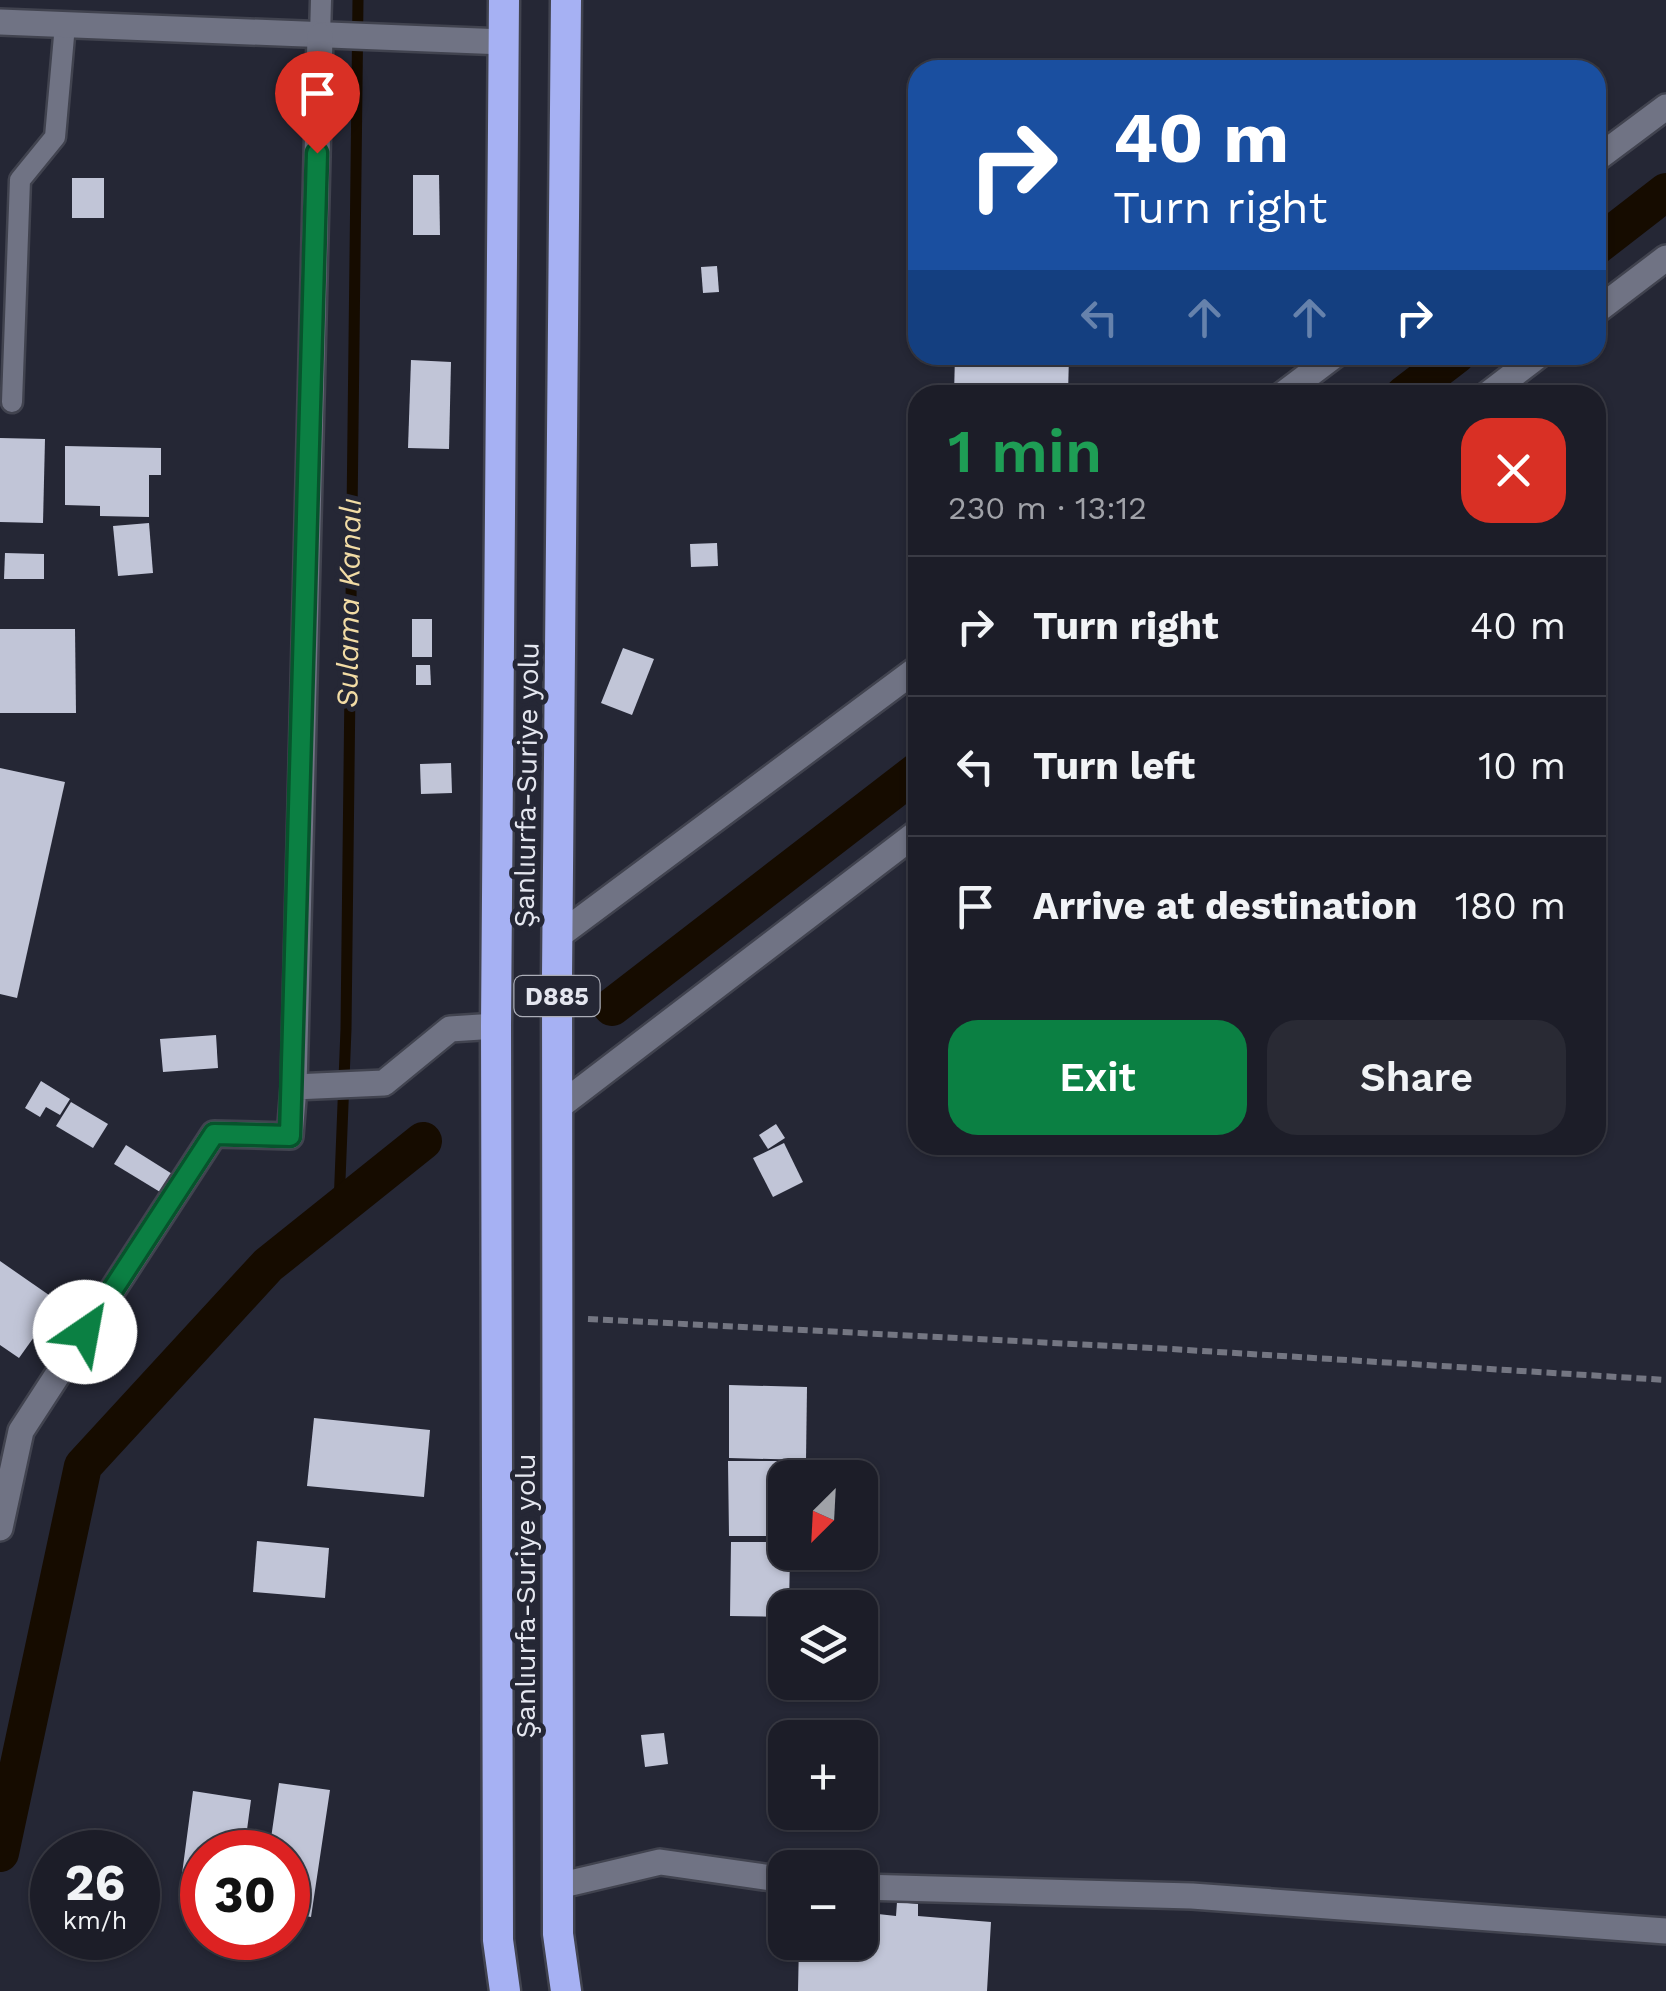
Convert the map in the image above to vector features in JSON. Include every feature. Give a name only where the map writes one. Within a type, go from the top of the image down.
[{"type":"highway","name":"Şanlıurfa-Suriye yolu","points":[[504,0],[496,1026],[498,1920],[505,1991]]},
{"type":"highway","name":"Şanlıurfa-Suriye yolu","points":[[566,0],[557,938],[558,1934],[566,1991]]},
{"type":"street","points":[[0,22],[504,42]]},
{"type":"street","points":[[0,1528],[21,1431],[214,1134],[290,1136],[299,1086],[328,36]]},
{"type":"street","points":[[1606,152],[1666,107]]},
{"type":"street","points":[[1606,304],[1666,258]]},
{"type":"street","points":[[1295,385],[1322,365]]},
{"type":"street","points":[[1500,385],[1526,365]]},
{"type":"street","points":[[557,938],[908,675]]},
{"type":"street","points":[[557,1108],[908,840]]},
{"type":"street","points":[[299,1086],[384,1084],[450,1029],[496,1026]]},
{"type":"street","points":[[558,1886],[660,1862],[768,1878]]},
{"type":"street","points":[[878,1887],[1192,1896],[1666,1930]]},
{"type":"lane","points":[[321,0],[328,36]]},
{"type":"lane","points":[[12,402],[20,180],[56,137],[65,25]]},
{"type":"path","points":[[557,1318],[1170,1349],[1666,1380]]},
{"type":"building","points":[[413,175],[439,175],[440,235],[413,235]]},
{"type":"building","points":[[72,178],[104,178],[104,218],[72,218]]},
{"type":"building","points":[[717,266],[719,292],[703,293],[701,267]]},
{"type":"building","points":[[411,360],[451,362],[449,449],[408,448]]},
{"type":"building","points":[[955,365],[1069,365],[1068,385],[954,385]]},
{"type":"building","points":[[0,438],[45,439],[43,523],[0,522]]},
{"type":"building","points":[[65,446],[161,448],[161,475],[149,475],[149,517],[100,516],[100,506],[65,505]]},
{"type":"building","points":[[149,523],[153,573],[118,576],[113,526]]},
{"type":"building","points":[[717,543],[718,566],[691,567],[690,544]]},
{"type":"building","points":[[5,553],[44,554],[44,579],[4,579]]},
{"type":"building","points":[[412,619],[432,619],[432,657],[412,657]]},
{"type":"building","points":[[0,629],[75,629],[76,713],[0,713]]},
{"type":"building","points":[[623,648],[654,659],[632,715],[601,703]]},
{"type":"building","points":[[416,665],[430,665],[431,685],[416,685]]},
{"type":"building","points":[[451,763],[452,793],[421,794],[420,764]]},
{"type":"building","points":[[0,768],[65,782],[17,998],[0,994]]},
{"type":"building","points":[[216,1035],[218,1068],[163,1072],[160,1039]]},
{"type":"building","points":[[41,1081],[70,1099],[60,1115],[46,1107],[40,1117],[25,1108]]},
{"type":"building","points":[[71,1102],[108,1124],[93,1148],[56,1126]]},
{"type":"building","points":[[776,1124],[785,1138],[768,1149],[759,1135]]},
{"type":"building","points":[[784,1143],[803,1182],[773,1197],[753,1158]]},
{"type":"building","points":[[126,1145],[177,1177],[165,1195],[114,1164]]},
{"type":"building","points":[[0,1261],[59,1302],[19,1358],[0,1345]]},
{"type":"building","points":[[729,1385],[807,1387],[806,1460],[729,1458]]},
{"type":"building","points":[[314,1418],[430,1430],[424,1497],[307,1486]]},
{"type":"building","points":[[728,1461],[768,1461],[768,1536],[729,1536]]},
{"type":"building","points":[[257,1541],[329,1548],[325,1598],[253,1592]]},
{"type":"building","points":[[731,1542],[768,1542],[768,1570],[790,1570],[789,1590],[768,1590],[768,1617],[730,1616]]},
{"type":"building","points":[[664,1733],[668,1764],[645,1767],[641,1735]]},
{"type":"building","points":[[279,1783],[330,1790],[311,1917],[310,1830],[272,1830]]},
{"type":"building","points":[[193,1791],[251,1800],[247,1830],[188,1830]]},
{"type":"building","points":[[897,1902],[918,1904],[918,1916],[991,1922],[987,1991],[798,1991],[799,1960],[878,1960],[878,1914],[896,1916]]},
{"type":"waterway","name":"Sulama Kanalı","points":[[339,1205],[346,1029],[358,0]]},
{"type":"waterway","points":[[1606,238],[1666,192]]},
{"type":"waterway","points":[[1417,385],[1443,365]]},
{"type":"waterway","points":[[612,1007],[908,779]]},
{"type":"waterway","points":[[0,1853],[83,1466],[268,1265],[423,1141]]},
{"type":"route","points":[[85,1332],[214,1134],[290,1136],[317,153]]}]
